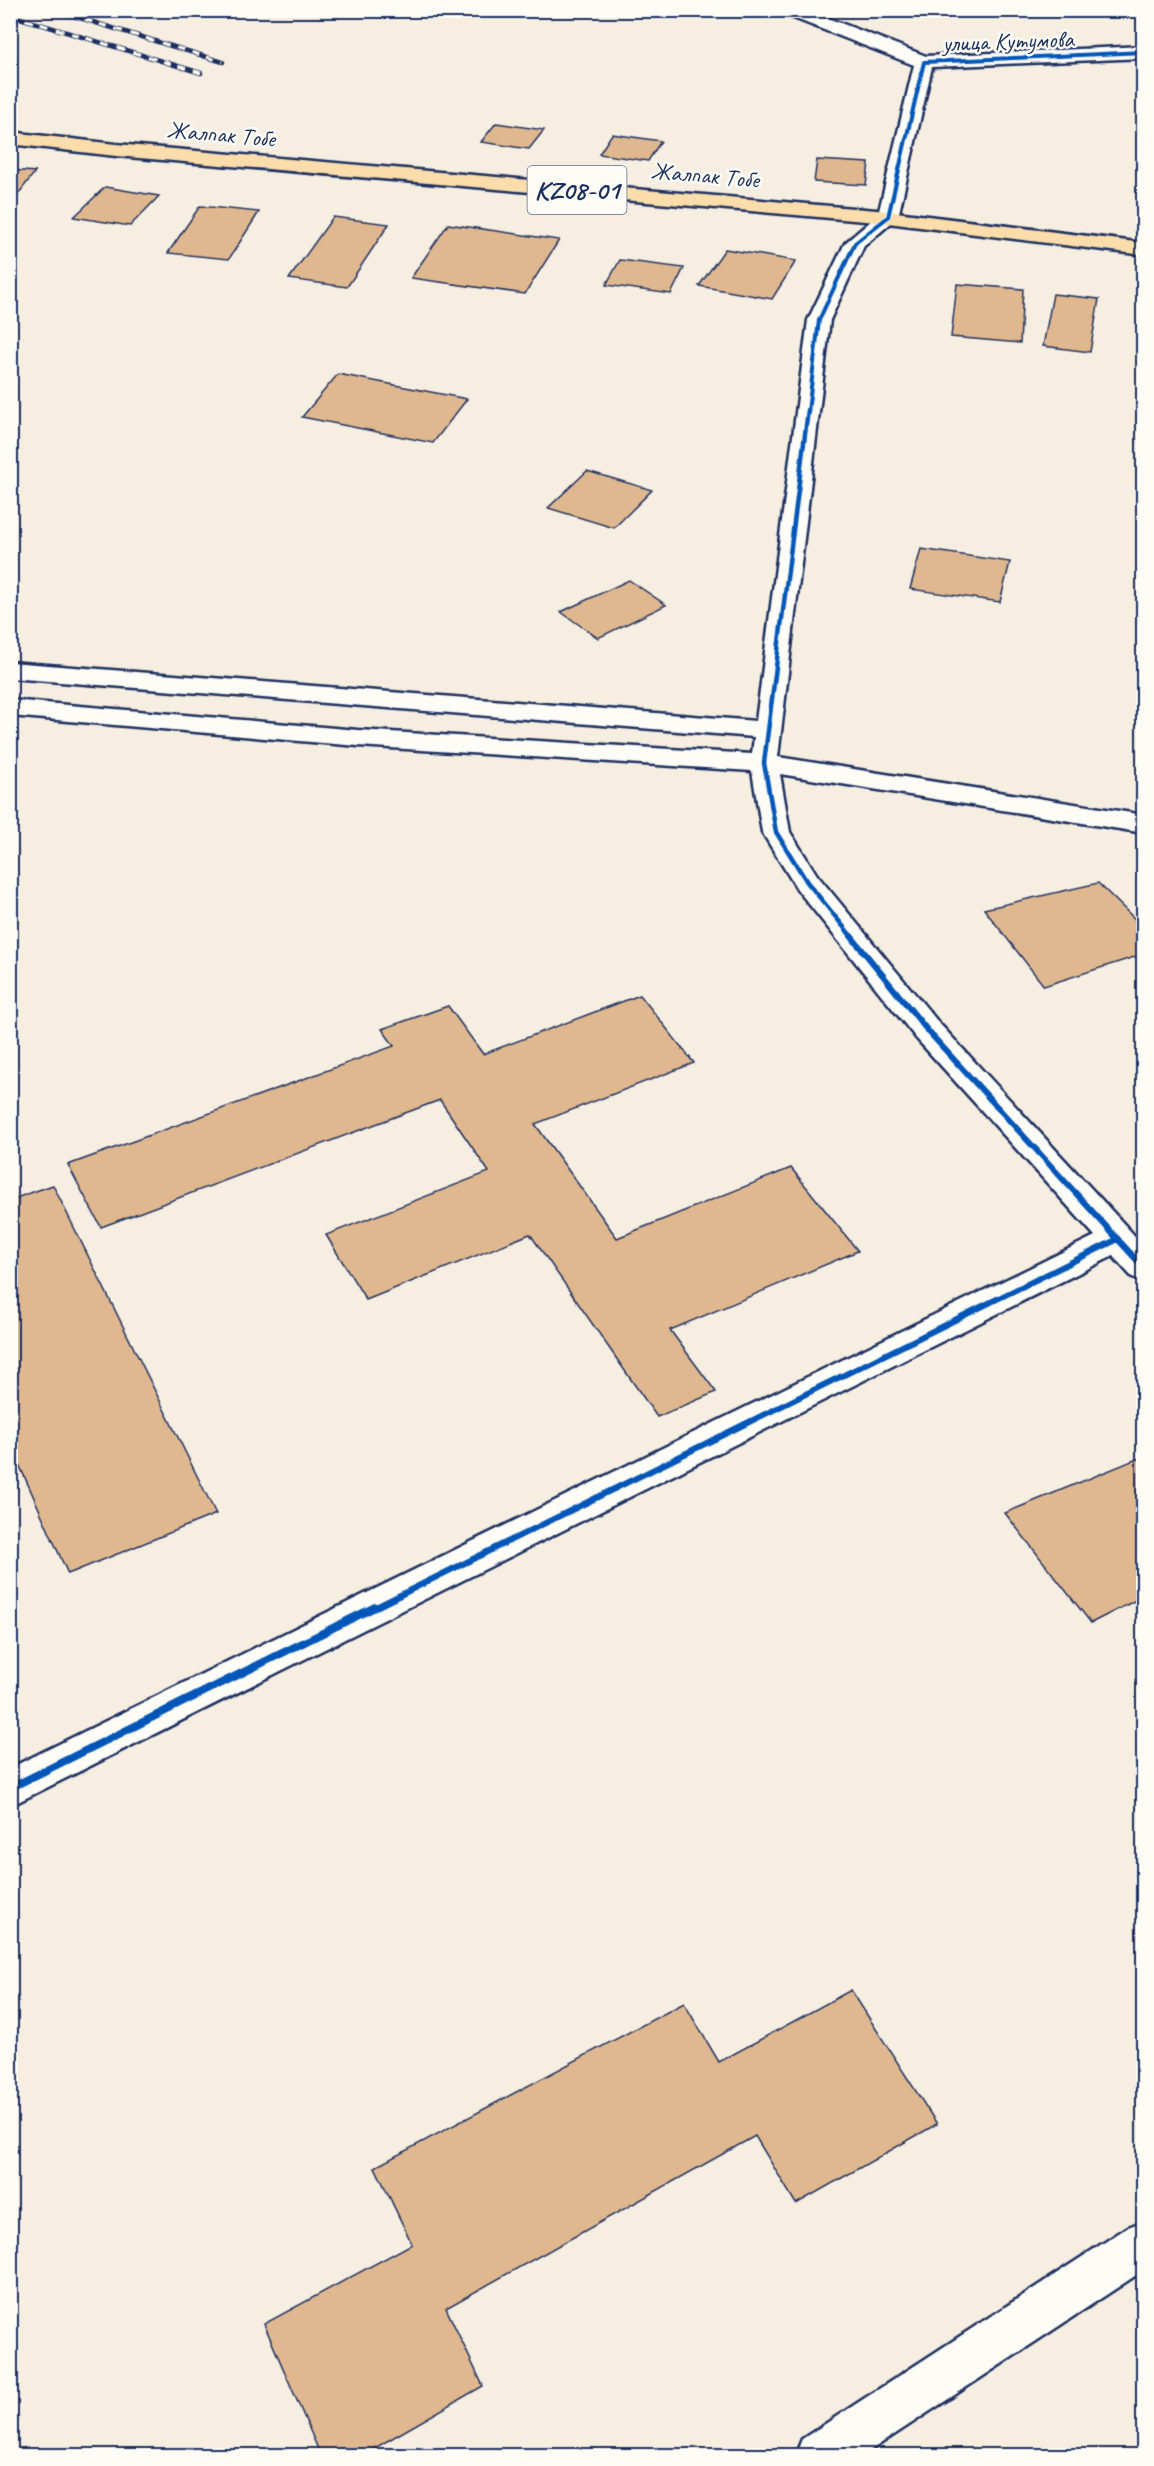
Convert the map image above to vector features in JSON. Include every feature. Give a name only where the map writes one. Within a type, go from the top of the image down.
[{"type":"main road","name":"Жалпак Тобе","points":[[10,138],[116,150],[888,217],[1143,249]]},
{"type":"street","points":[[789,10],[924,62]]},
{"type":"street","name":"улица Кутумова","points":[[888,217],[924,62],[1143,52]]},
{"type":"street","points":[[888,217],[855,243],[819,320],[764,762],[776,832],[807,882],[927,1030],[1143,1268]]},
{"type":"street","points":[[10,670],[769,730]]},
{"type":"street","points":[[10,708],[358,738],[764,762],[1143,824]]},
{"type":"street","points":[[10,1788],[1118,1239]]},
{"type":"street","points":[[819,2456],[1143,2243]]},
{"type":"building","points":[[496,123],[544,130],[529,149],[481,142]]},
{"type":"building","points":[[612,134],[661,141],[648,161],[599,154]]},
{"type":"building","points":[[817,160],[869,163],[866,185],[814,182]]},
{"type":"building","points":[[10,170],[35,172],[10,205]]},
{"type":"building","points":[[105,187],[159,196],[130,226],[74,217]]},
{"type":"building","points":[[200,206],[259,212],[229,259],[168,253]]},
{"type":"building","points":[[333,217],[389,224],[347,287],[289,279]]},
{"type":"building","points":[[448,224],[559,240],[525,294],[411,278]]},
{"type":"building","points":[[725,249],[796,261],[772,299],[699,286]]},
{"type":"building","points":[[620,260],[684,268],[671,294],[606,285]]},
{"type":"building","points":[[957,284],[1023,289],[1020,343],[951,337]]},
{"type":"building","points":[[1053,294],[1099,299],[1090,352],[1043,346]]},
{"type":"building","points":[[338,374],[467,399],[433,443],[302,417]]},
{"type":"building","points":[[587,471],[652,490],[614,528],[548,508]]},
{"type":"building","points":[[921,549],[1010,562],[1000,602],[910,589]]},
{"type":"building","points":[[629,580],[666,605],[598,638],[561,612]]},
{"type":"building","points":[[1098,883],[1144,928],[1144,954],[1044,986],[984,909]]},
{"type":"building","points":[[640,995],[694,1063],[535,1124],[617,1238],[791,1168],[858,1251],[670,1330],[716,1392],[657,1417],[530,1234],[366,1300],[326,1235],[489,1172],[440,1100],[101,1227],[68,1165],[394,1046],[382,1029],[448,1006],[483,1054]]},
{"type":"building","points":[[53,1185],[216,1514],[68,1574],[10,1444],[10,1200]]},
{"type":"building","points":[[1144,1456],[1144,1596],[1091,1623],[1005,1513]]},
{"type":"building","points":[[851,1990],[937,2124],[796,2204],[755,2136],[446,2308],[483,2386],[361,2456],[321,2456],[264,2324],[412,2244],[375,2167],[684,2003],[719,2062]]},
{"type":"railway","points":[[54,10],[223,62]]},
{"type":"railway","points":[[10,15],[201,73]]},
{"type":"cycle path","points":[[1144,52],[924,62],[888,217],[855,243],[819,320],[764,763],[776,832],[807,882],[927,1030],[1144,1268]]},
{"type":"cycle path","points":[[10,1788],[1118,1239]]}]
